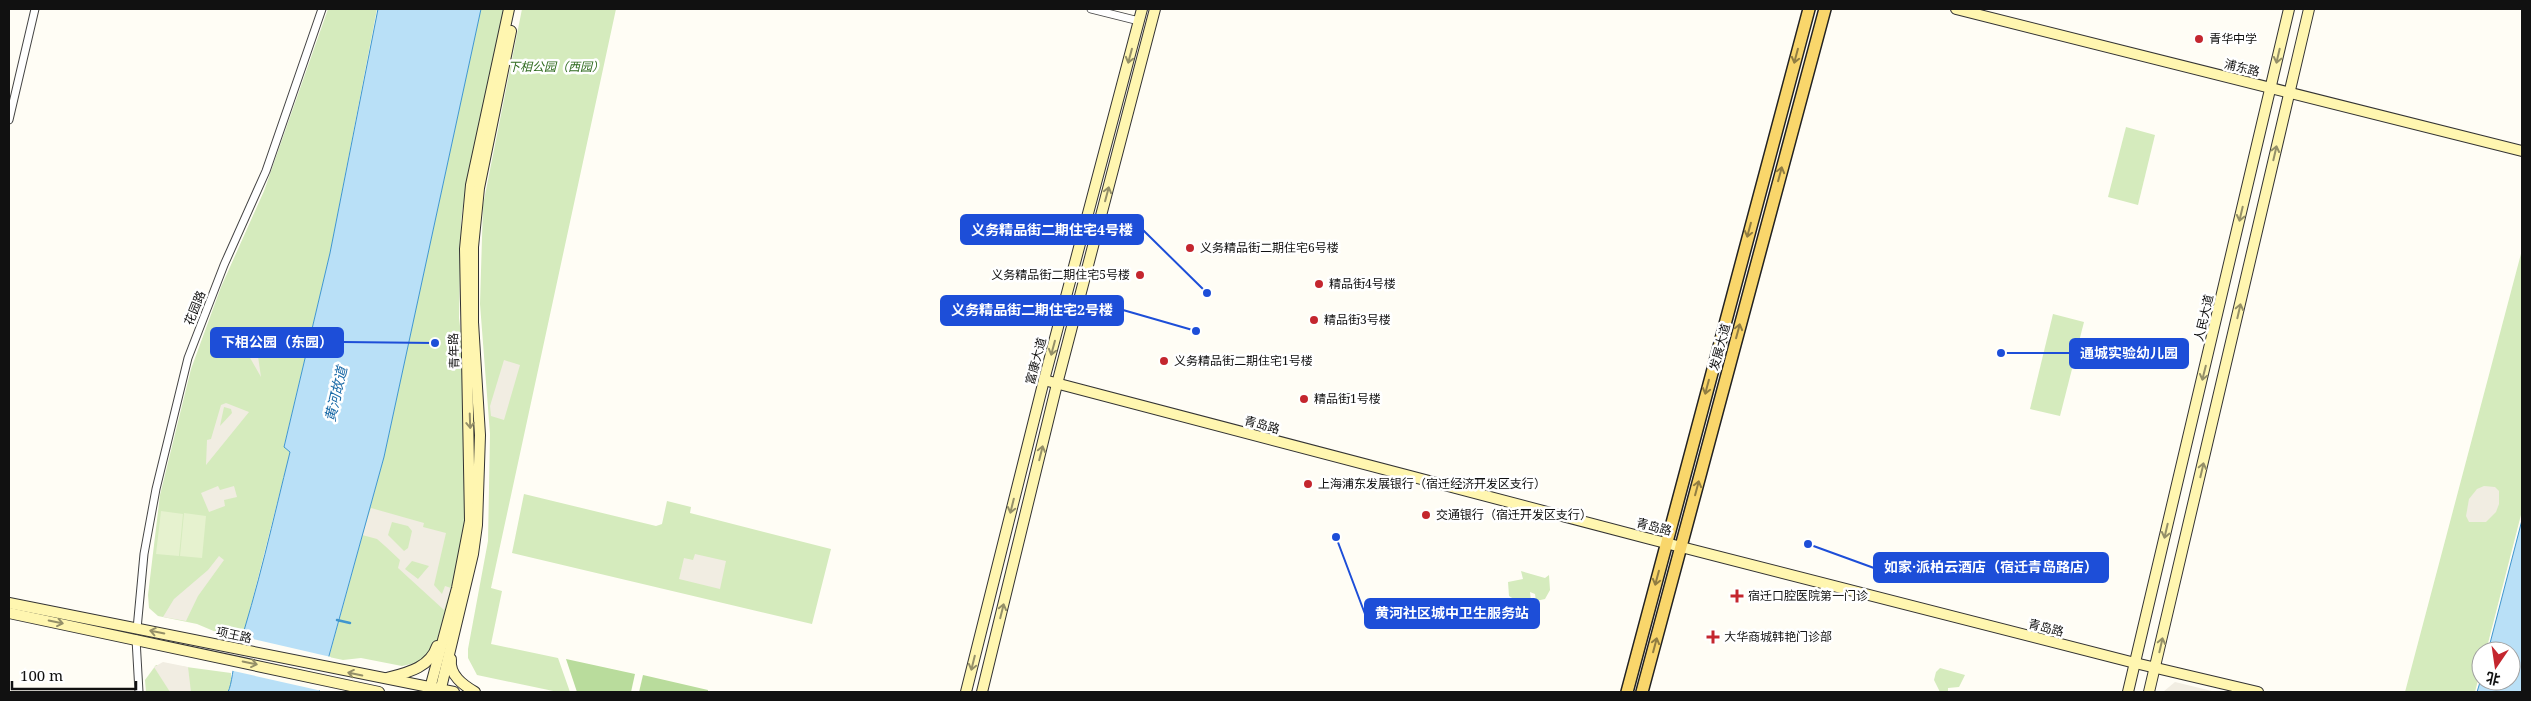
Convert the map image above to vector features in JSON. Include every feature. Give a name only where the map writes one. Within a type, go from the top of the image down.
[{"type":"main road","name":"发展大道","points":[[1627,692],[1809,9]]},
{"type":"main road","name":"发展大道","points":[[1642,692],[1825,9]]},
{"type":"street","points":[[9,120],[36,9]]},
{"type":"street","name":"花园路","points":[[139,692],[137,634],[144,554],[168,431],[188,358],[224,265],[266,171],[322,9]]},
{"type":"street","name":"青年路","points":[[460,591],[470,521],[470,430],[465,249],[471,184],[509,9]]},
{"type":"street","name":"青年路","points":[[435,690],[478,525],[480,435],[472,292],[473,247],[479,188],[516,9]]},
{"type":"street","points":[[1091,9],[1139,21]]},
{"type":"street","name":"富康大道","points":[[966,692],[1044,380],[1142,9]]},
{"type":"street","points":[[982,692],[1057,384],[1155,9]]},
{"type":"street","name":"浦东路","points":[[1956,9],[2522,151]]},
{"type":"street","name":"人民大道","points":[[2128,692],[2289,9]]},
{"type":"street","points":[[2149,692],[2309,9]]},
{"type":"street","name":"青岛路","points":[[1044,380],[1681,547],[2135,663],[2258,692]]},
{"type":"street","points":[[383,680],[408,672],[428,661],[435,653],[460,591]]},
{"type":"street","points":[[460,591],[451,663],[458,680],[475,692]]},
{"type":"street","name":"项王路","points":[[9,603],[137,634],[202,653],[378,692]]},
{"type":"street","name":"项王路","points":[[9,612],[137,634],[205,642],[383,680],[454,692]]},
{"type":"green space","points":[[328,9],[377,9],[330,253],[284,446],[290,452],[244,633],[231,636],[197,624],[158,616],[149,608],[148,595],[160,495],[191,369],[221,287],[264,191]]},
{"type":"green space","points":[[481,9],[504,9],[466,185],[461,221],[459,318],[465,367],[465,521],[457,568],[436,644],[420,662],[402,666],[361,658],[343,660],[329,657],[384,457]]},
{"type":"green space","name":"下相公园（西园）","points":[[522,9],[616,9],[491,588],[502,591],[491,644],[558,658],[570,692],[558,692],[477,675],[468,658],[468,649],[488,541],[490,434],[480,304],[483,205]]},
{"type":"green space","points":[[2126,127],[2155,135],[2138,205],[2108,197]]},
{"type":"green space","points":[[2522,250],[2522,511],[2489,641],[2471,641],[2471,691],[2475,692],[2405,692]]},
{"type":"green space","points":[[2053,314],[2084,322],[2060,416],[2030,409]]},
{"type":"green space","points":[[524,494],[656,526],[662,524],[667,501],[691,507],[690,513],[831,549],[812,624],[512,553]]},
{"type":"green space","points":[[161,511],[183,514],[179,556],[156,554]]},
{"type":"green space","points":[[184,513],[206,516],[202,558],[180,556]]},
{"type":"green space","points":[[1521,571],[1545,578],[1549,575],[1550,590],[1545,599],[1536,601],[1535,594],[1530,592],[1531,601],[1528,602],[1519,601],[1509,596],[1508,582],[1523,579]]},
{"type":"green space","points":[[566,659],[635,674],[631,692],[577,692]]},
{"type":"green space","points":[[156,665],[231,673],[231,687],[228,692],[146,692],[145,680]]},
{"type":"green space","points":[[1940,668],[1965,675],[1959,687],[1948,688],[1948,692],[1940,692],[1934,680],[1936,672]]},
{"type":"green space","points":[[643,675],[708,690],[708,692],[639,692]]},
{"type":"shaded area","points":[[254,329],[261,377],[249,356],[250,340]]},
{"type":"shaded area","points":[[504,360],[520,365],[504,420],[491,416],[490,406]]},
{"type":"shaded area","points":[[226,403],[249,412],[206,465],[207,440],[211,439],[221,405]],"holes":[[[224,407],[231,409],[232,413],[220,426]]]},
{"type":"shaded area","points":[[218,486],[220,490],[234,486],[237,497],[224,500],[225,506],[209,512],[201,493]]},
{"type":"shaded area","points":[[2484,486],[2495,487],[2499,491],[2499,504],[2496,512],[2486,522],[2469,522],[2466,516],[2469,499],[2477,489]]},
{"type":"shaded area","points":[[371,508],[424,523],[423,527],[446,533],[434,585],[442,594],[445,586],[451,588],[444,610],[398,568],[400,560],[385,546],[377,539],[362,535]],"holes":[[[392,522],[408,526],[412,531],[408,548],[404,551],[388,535]],[[412,561],[429,566],[418,579],[405,569]]]},
{"type":"shaded area","points":[[695,554],[726,561],[720,589],[679,579],[684,558],[693,560]]},
{"type":"shaded area","points":[[219,556],[224,560],[198,596],[186,621],[163,617],[174,599],[208,570]]},
{"type":"shaded area","points":[[163,662],[188,667],[191,692],[170,692],[154,667]]},
{"type":"shaded area","points":[[2175,682],[2216,692],[2163,692]]},
{"type":"water","name":"黄河故道","points":[[378,9],[481,9],[384,457],[319,692],[228,692],[290,452],[284,447],[330,253]]},
{"type":"water","points":[[2522,520],[2522,692],[2477,692],[2521,691],[2521,641],[2491,641]]},
{"type":"pier","points":[[240,636],[331,657],[322,691],[229,670]]},
{"type":"waterway","points":[[337,620],[350,623]]},
{"type":"place","name":"青华中学","points":[[2199,39]]},
{"type":"place","name":"义务精品街二期住宅6号楼","points":[[1190,248]]},
{"type":"place","name":"义务精品街二期住宅5号楼","points":[[1140,275]]},
{"type":"place","name":"精品街4号楼","points":[[1319,284]]},
{"type":"place","name":"义务精品街二期住宅4号楼","points":[[1207,293]]},
{"type":"place","name":"精品街3号楼","points":[[1314,320]]},
{"type":"place","name":"义务精品街二期住宅2号楼","points":[[1196,331]]},
{"type":"place","name":"下相公园（东园）","points":[[435,343]]},
{"type":"place","name":"通城实验幼儿园","points":[[2001,353]]},
{"type":"place","name":"义务精品街二期住宅1号楼","points":[[1164,361]]},
{"type":"place","name":"精品街1号楼","points":[[1304,399]]},
{"type":"place","name":"上海浦东发展银行（宿迁经济开发区支行）","points":[[1308,484]]},
{"type":"place","name":"交通银行（宿迁开发区支行）","points":[[1426,515]]},
{"type":"place","name":"黄河社区城中卫生服务站","points":[[1336,537]]},
{"type":"place","name":"如家·派柏云酒店（宿迁青岛路店）","points":[[1808,544]]},
{"type":"place","name":"宿迁口腔医院第一门诊","points":[[1737,596]]},
{"type":"place","name":"大华商城韩艳门诊部","points":[[1713,637]]}]
